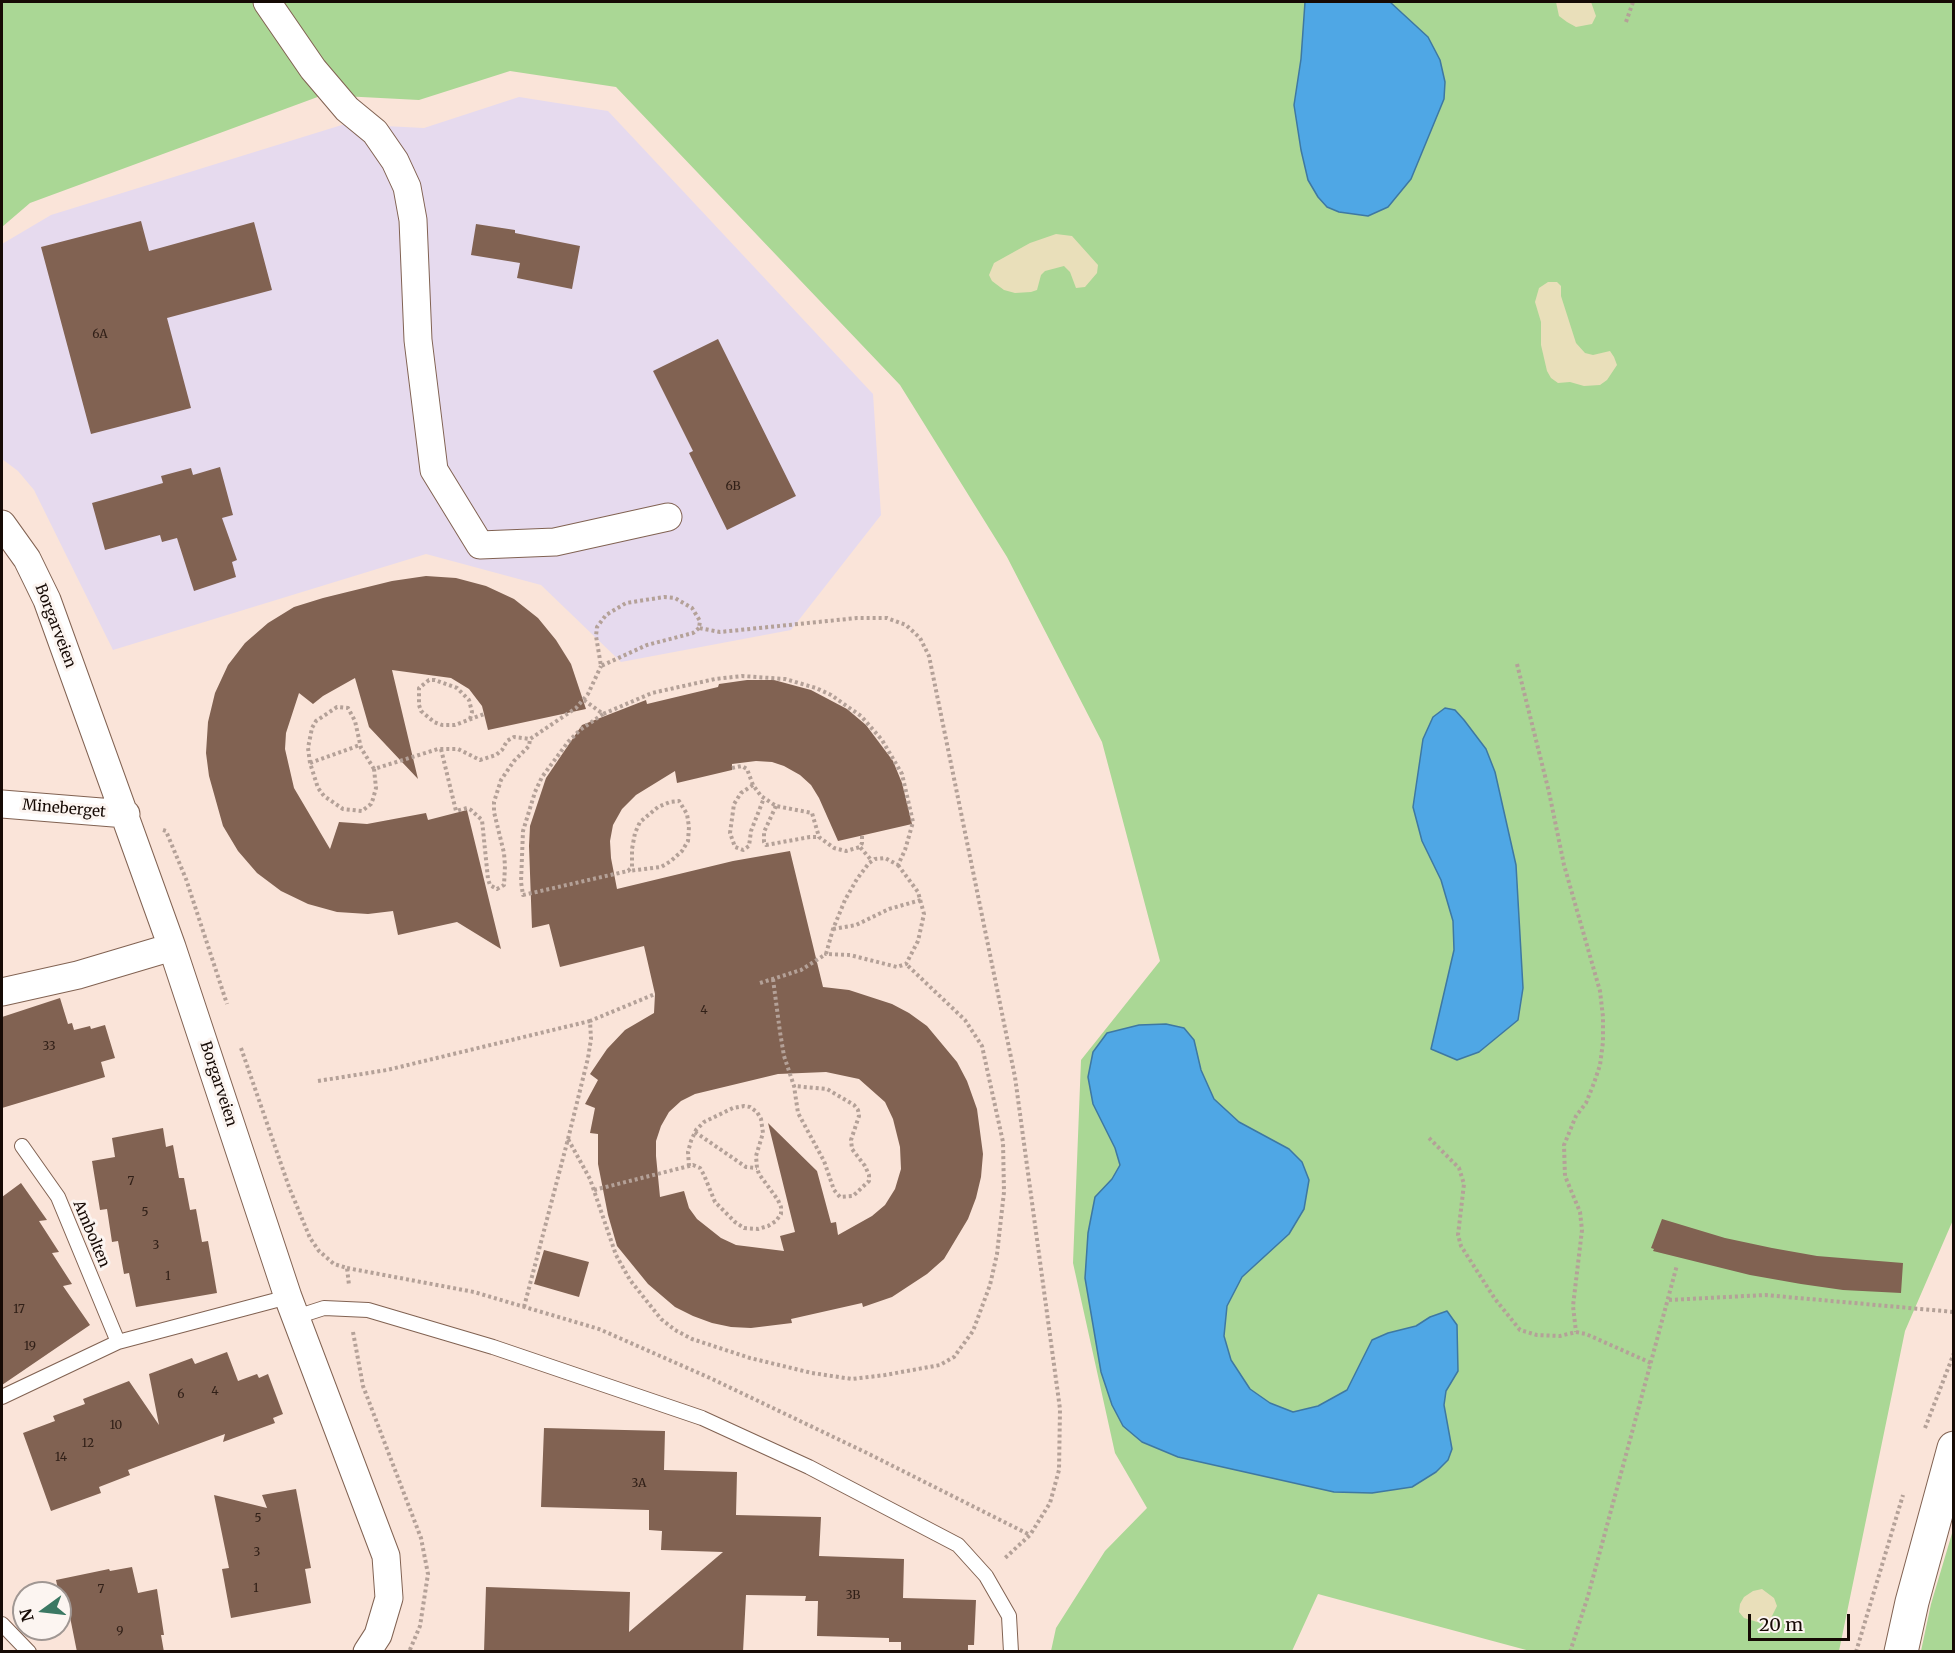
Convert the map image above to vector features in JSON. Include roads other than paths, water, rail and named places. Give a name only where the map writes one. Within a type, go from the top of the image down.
[{"type":"street","points":[[267,2],[313,69],[347,109],[375,132],[395,161],[407,187],[413,220],[418,340],[434,470],[480,545],[555,542],[668,517]]},
{"type":"street","name":"Borgarveien","points":[[2,524],[27,559],[47,600],[126,814],[292,1307],[386,1556],[389,1598],[378,1635],[367,1652]]},
{"type":"street","name":"Mineberget","points":[[2,804],[126,814]]},
{"type":"street","points":[[2,992],[78,975],[172,947]]},
{"type":"street","points":[[1901,1652],[1953,1448]]},
{"type":"lane","name":"Ambolten","points":[[22,1146],[58,1197],[118,1342]]},
{"type":"lane","points":[[2,1397],[118,1342],[292,1307],[368,1310],[493,1347],[702,1418],[808,1467],[958,1545],[986,1576],[1009,1616],[1011,1652]]},
{"type":"lane","points":[[2,1624],[29,1652]]},
{"type":"water","points":[[1305,2],[1390,2],[1428,37],[1440,60],[1445,82],[1444,99],[1411,179],[1388,207],[1368,216],[1339,212],[1327,207],[1308,180],[1294,105],[1301,59]]},
{"type":"water","points":[[1445,708],[1455,710],[1464,720],[1486,749],[1495,772],[1516,865],[1523,988],[1518,1020],[1479,1052],[1457,1060],[1431,1049],[1454,950],[1453,921],[1441,880],[1422,841],[1413,807],[1423,739],[1433,717]]},
{"type":"water","points":[[1166,1024],[1184,1028],[1194,1040],[1201,1070],[1214,1099],[1239,1122],[1289,1149],[1302,1162],[1309,1180],[1304,1209],[1289,1234],[1242,1277],[1227,1306],[1224,1336],[1231,1360],[1250,1389],[1270,1403],[1293,1412],[1318,1406],[1347,1390],[1372,1340],[1388,1333],[1416,1326],[1430,1317],[1447,1311],[1457,1325],[1458,1371],[1446,1391],[1444,1405],[1452,1449],[1448,1460],[1436,1472],[1412,1487],[1372,1493],[1334,1492],[1178,1457],[1142,1442],[1123,1426],[1112,1405],[1101,1372],[1085,1278],[1088,1233],[1095,1197],[1112,1179],[1120,1165],[1115,1148],[1093,1104],[1088,1077],[1093,1052],[1107,1033],[1139,1025]]}]
